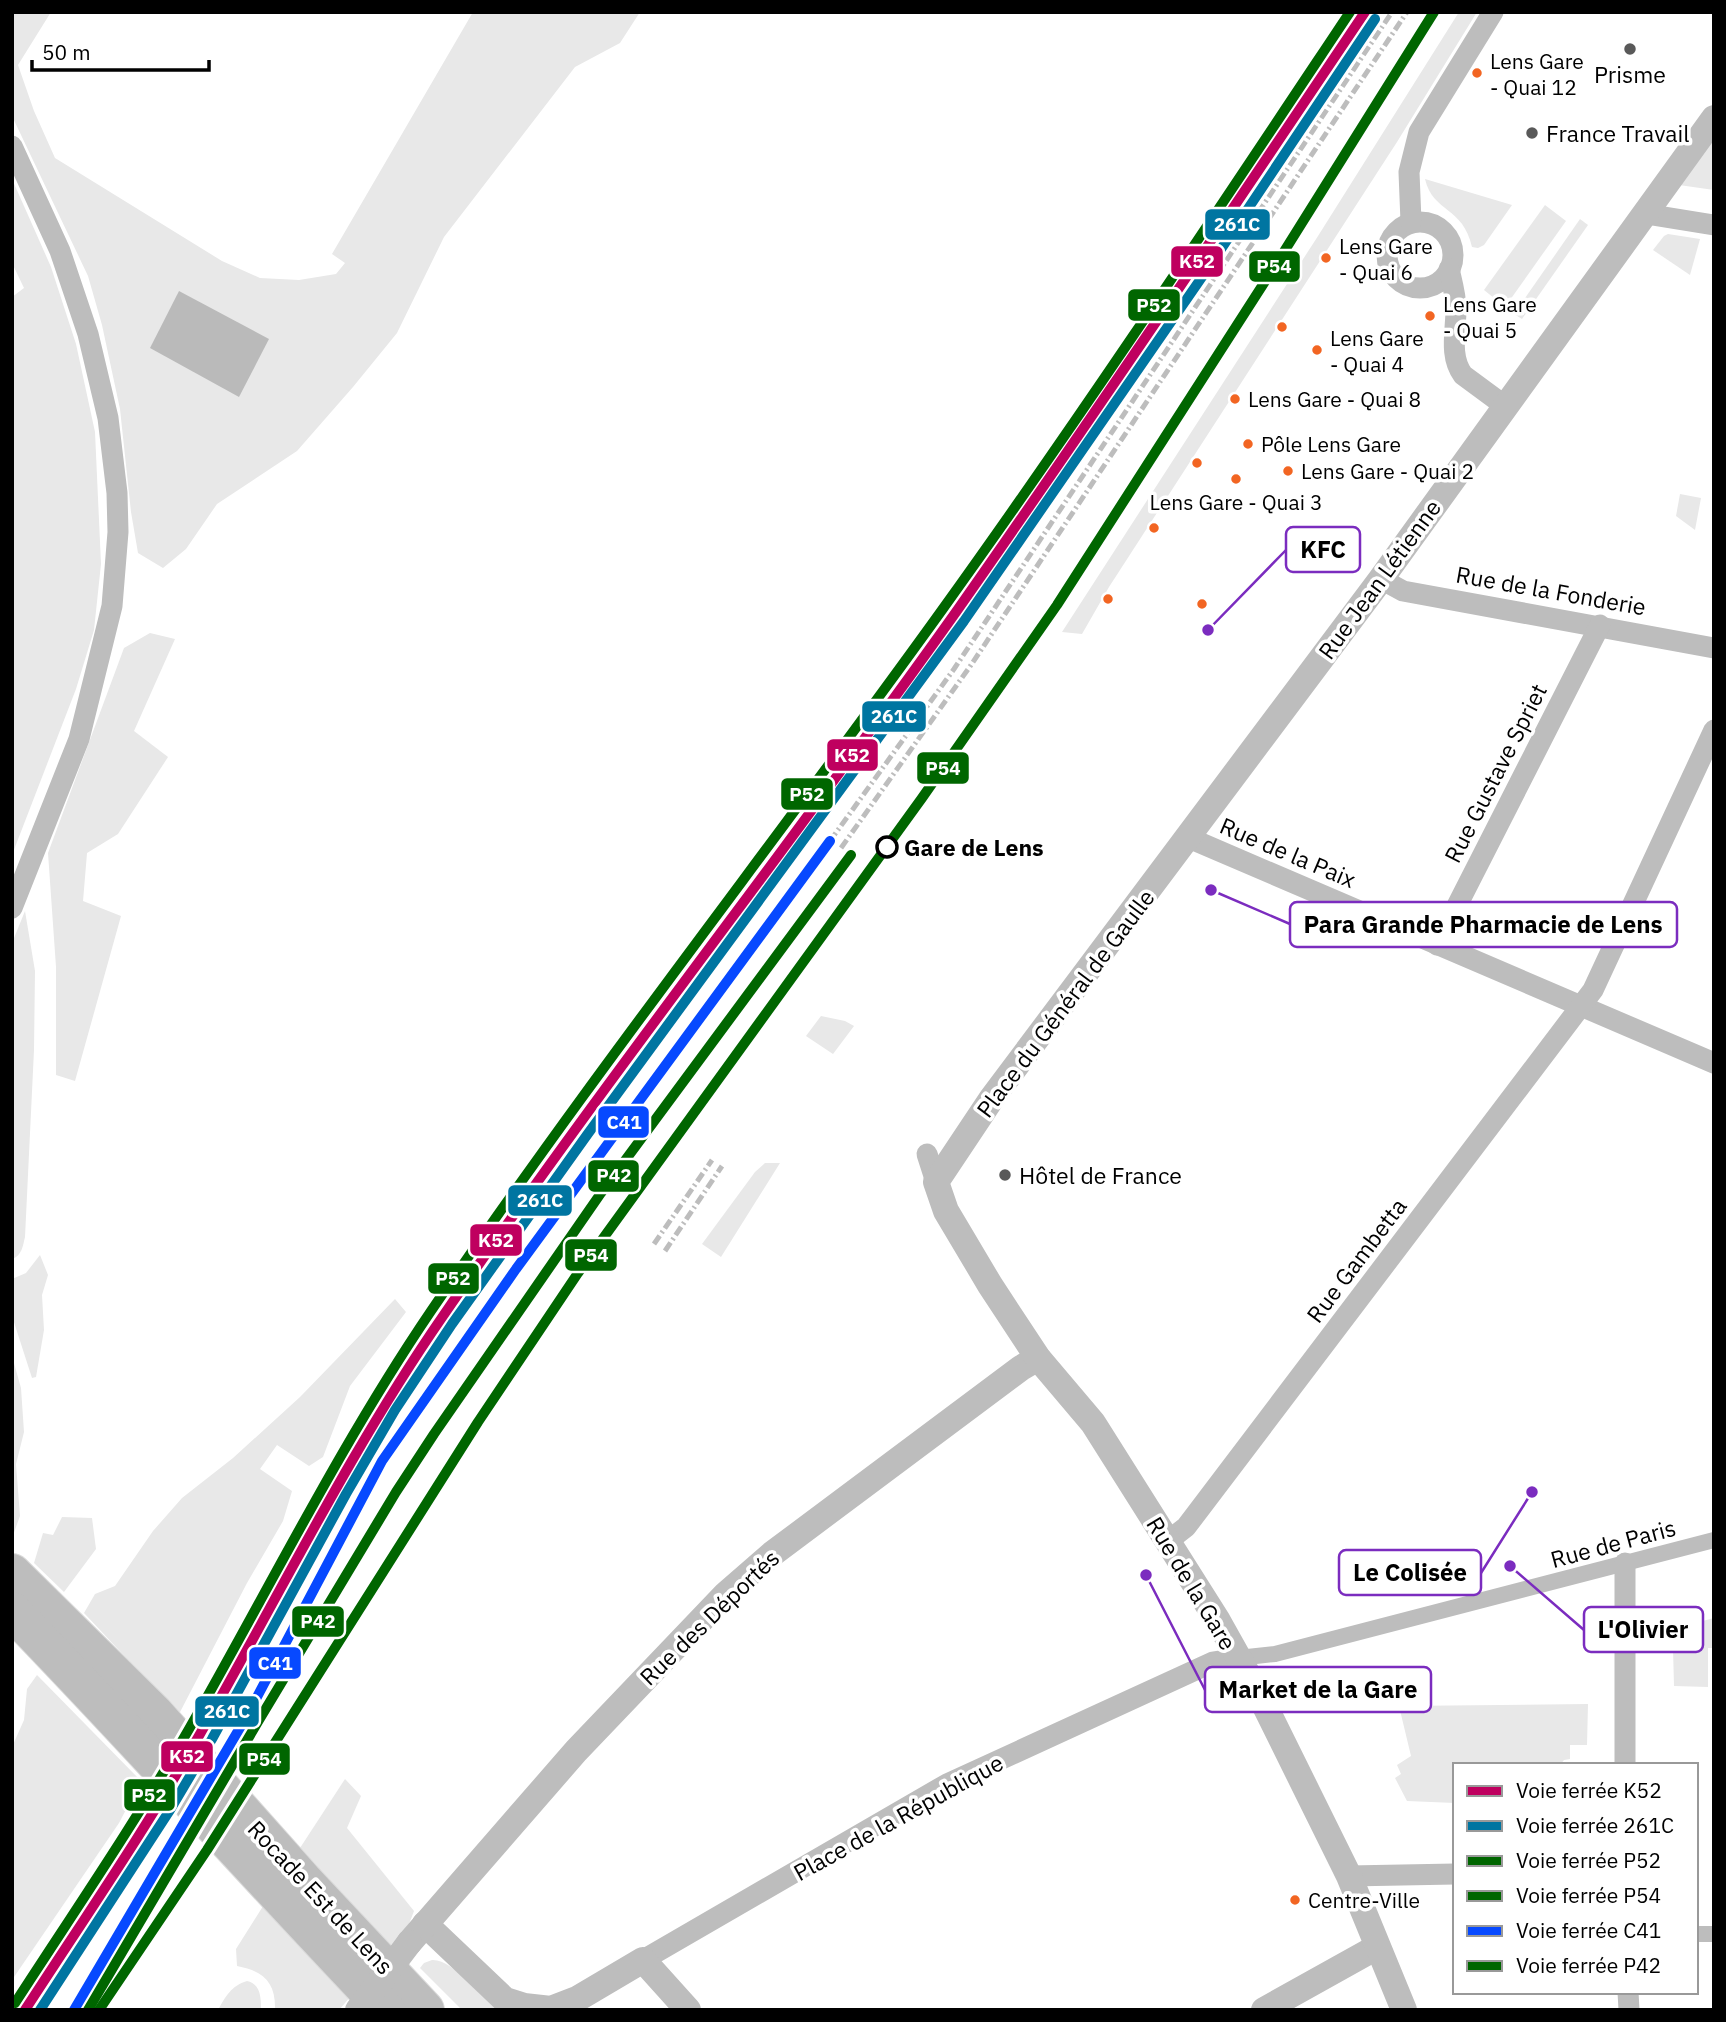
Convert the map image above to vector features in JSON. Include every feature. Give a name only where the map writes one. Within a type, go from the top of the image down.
[{"type":"highway","name":"Rocade Est de Lens","points":[[12,1573],[154,1713],[303,1880],[425,2010]]},
{"type":"highway","name":"Rocade Est de Lens","points":[[12,1611],[120,1722],[280,1899],[386,2010]]},
{"type":"street","points":[[1411,222],[1409,172],[1419,132],[1493,12]]},
{"type":"street","name":"Rue Jean Létienne","points":[[1216,802],[1381,579],[1714,118]]},
{"type":"street","points":[[12,146],[45,213],[74,290],[100,382],[113,457],[117,532],[112,606],[79,739],[12,908]]},
{"type":"street","points":[[1646,214],[1714,225]]},
{"type":"street","points":[[1449,269],[1438,282],[1423,288],[1406,285],[1395,279],[1387,262],[1388,243],[1401,227],[1411,222],[1430,223],[1446,234],[1453,251],[1449,269],[1457,306],[1454,358],[1463,375],[1505,406]]},
{"type":"street","name":"Rue de la Fonderie","points":[[1381,579],[1403,591],[1714,648]]},
{"type":"street","name":"Rue Gustave Spriet","points":[[1437,945],[1600,625]]},
{"type":"street","name":"Rue Gambetta","points":[[1168,1541],[1186,1527],[1593,990],[1714,730]]},
{"type":"street","name":"Place du Général de Gaulle","points":[[936,1182],[992,1098],[1216,802]]},
{"type":"street","name":"Rue de la Paix","points":[[1189,838],[1714,1063]]},
{"type":"street","points":[[926,1154],[936,1182]]},
{"type":"street","name":"Rue de la Gare","points":[[936,1182],[946,1211],[957,1230],[1038,1358],[1093,1423],[1168,1541],[1260,1696],[1349,1876],[1404,2010]]},
{"type":"street","name":"Rue des Déportés","points":[[358,2010],[417,1934],[576,1751],[726,1594],[823,1515],[1038,1358]]},
{"type":"street","name":"Rue de Paris","points":[[1238,1658],[1275,1654],[1714,1540]]},
{"type":"street","points":[[1625,1563],[1625,1763]]},
{"type":"street","name":"Place de la République","points":[[417,1934],[505,2000],[524,2006],[551,2009],[577,2000],[947,1784],[1213,1662],[1238,1658]]},
{"type":"street","points":[[1349,1876],[1453,1874]]},
{"type":"street","points":[[1264,2010],[1377,1947]]},
{"type":"street","points":[[643,1961],[688,2010]]},
{"type":"shaded area","points":[[12,12],[51,12],[18,65],[34,111],[55,158],[222,261],[260,278],[299,280],[336,274],[345,263],[332,254],[473,12],[640,12],[620,43],[575,67],[444,237],[397,333],[353,387],[297,451],[217,504],[186,549],[163,568],[138,553],[120,409],[102,325],[88,276],[12,116]]},
{"type":"shaded area","points":[[1459,12],[1477,12],[1397,142],[1109,587],[1082,634],[1062,632],[1318,236]]},
{"type":"shaded area","points":[[1714,137],[1714,190],[1679,185]]},
{"type":"shaded area","points":[[12,179],[51,267],[76,344],[95,432],[101,564],[94,630],[76,689],[12,855],[12,297],[24,288],[12,263]]},
{"type":"shaded area","points":[[1425,179],[1512,205],[1484,245],[1472,247],[1462,224],[1434,198]]},
{"type":"shaded area","points":[[1545,205],[1566,221],[1505,307],[1484,290]]},
{"type":"shaded area","points":[[1580,219],[1588,225],[1522,319],[1514,314]]},
{"type":"shaded area","points":[[1668,234],[1700,239],[1690,275],[1653,250]]},
{"type":"shaded area","points":[[179,291],[269,339],[239,397],[150,348]]},
{"type":"shaded area","points":[[1680,494],[1701,498],[1695,530],[1676,516]]},
{"type":"shaded area","points":[[150,633],[175,639],[134,731],[168,757],[118,834],[87,853],[83,901],[121,916],[75,1081],[56,1075],[56,967],[48,853],[124,648]]},
{"type":"shaded area","points":[[25,911],[35,971],[34,1050],[25,1237],[20,1253],[12,1259],[12,943]]},
{"type":"shaded area","points":[[821,1016],[845,1021],[854,1026],[833,1054],[806,1036]]},
{"type":"shaded area","points":[[765,1163],[780,1163],[721,1257],[702,1244],[755,1172]]},
{"type":"shaded area","points":[[40,1255],[48,1275],[42,1295],[44,1330],[36,1377],[32,1378],[12,1316],[12,1279],[26,1273]]},
{"type":"shaded area","points":[[395,1299],[406,1312],[350,1386],[323,1457],[309,1466],[277,1445],[260,1469],[292,1491],[283,1521],[247,1583],[179,1714],[84,1613],[95,1594],[115,1586],[153,1531],[182,1498],[233,1458],[300,1397]]},
{"type":"shaded area","points":[[12,1356],[21,1388],[24,1432],[16,1464],[20,1516],[12,1538]]},
{"type":"shaded area","points":[[62,1517],[92,1518],[96,1549],[64,1592],[34,1563],[43,1533],[53,1535]]},
{"type":"shaded area","points":[[1714,1618],[1714,1648],[1708,1648],[1708,1687],[1674,1686],[1673,1648],[1691,1648],[1691,1624]]},
{"type":"shaded area","points":[[37,1675],[141,1781],[119,1823],[12,1980],[12,1747],[24,1720],[27,1689]]},
{"type":"shaded area","points":[[1588,1704],[1587,1745],[1570,1745],[1570,1759],[1562,1763],[1453,1763],[1453,1803],[1407,1801],[1395,1778],[1401,1774],[1397,1765],[1411,1756],[1399,1706]]},
{"type":"shaded area","points":[[345,1779],[361,1796],[347,1828],[414,1911],[409,1924],[390,1946],[300,1848]]},
{"type":"shaded area","points":[[265,1903],[351,1996],[339,2010],[275,2010],[273,1992],[266,1979],[254,1971],[237,1966],[236,1949]]},
{"type":"shaded area","points":[[432,1960],[441,1961],[458,1972],[492,2005],[501,2010],[462,2010],[420,1968]]},
{"type":"shaded area","points":[[247,1981],[258,1988],[261,2010],[218,2010],[233,1989]]},
{"type":"railway","points":[[830,841],[954,669],[1392,12]]},
{"type":"railway","points":[[841,848],[971,665],[1407,12]]},
{"type":"railway","points":[[654,1244],[712,1160]]},
{"type":"railway","points":[[665,1251],[722,1166]]},
{"type":"rail line","name":"P52","points":[[15,2003],[168,1764],[366,1413],[431,1311],[620,1046],[995,536],[1149,313],[1350,12]]},
{"type":"rail line","name":"K52","points":[[25,2010],[179,1769],[317,1522],[409,1366],[569,1138],[956,612],[1365,12]]},
{"type":"rail line","name":"P54","points":[[99,2010],[207,1850],[478,1422],[578,1273],[922,798],[1057,605],[1434,12]]},
{"type":"rail line","name":"261C","points":[[40,2010],[170,1810],[212,1739],[346,1494],[395,1410],[452,1324],[587,1135],[964,621],[1211,264],[1375,19]]},
{"type":"rail line","name":"C41","points":[[74,2010],[248,1714],[382,1461],[516,1269],[830,841]]},
{"type":"rail line","name":"P42","points":[[88,2010],[259,1720],[396,1492],[434,1434],[601,1193],[851,855]]},
{"type":"place","name":"Prisme","points":[[1630,49]]},
{"type":"place","name":"Lens Gare - Quai 12","points":[[1477,73]]},
{"type":"place","name":"France Travail","points":[[1532,133]]},
{"type":"place","name":"Lens Gare - Quai 6","points":[[1326,258]]},
{"type":"place","name":"Lens Gare - Quai 5","points":[[1430,316]]},
{"type":"place","name":"Lens Gare - Quai 4","points":[[1317,350]]},
{"type":"place","name":"Lens Gare - Quai 8","points":[[1235,399]]},
{"type":"place","name":"Pôle Lens Gare","points":[[1248,444]]},
{"type":"place","name":"Lens Gare - Quai 2","points":[[1288,471]]},
{"type":"place","name":"Lens Gare - Quai 3","points":[[1236,479]]},
{"type":"place","name":"KFC","points":[[1208,630]]},
{"type":"place","name":"Gare de Lens","points":[[887,847]]},
{"type":"place","name":"Para Grande Pharmacie de Lens","points":[[1211,890]]},
{"type":"place","name":"Hôtel de France","points":[[1005,1175]]},
{"type":"place","name":"Le Colisée","points":[[1532,1492]]},
{"type":"place","name":"L'Olivier","points":[[1510,1566]]},
{"type":"place","name":"Market de la Gare","points":[[1146,1575]]},
{"type":"place","name":"Centre-Ville","points":[[1295,1900]]}]
